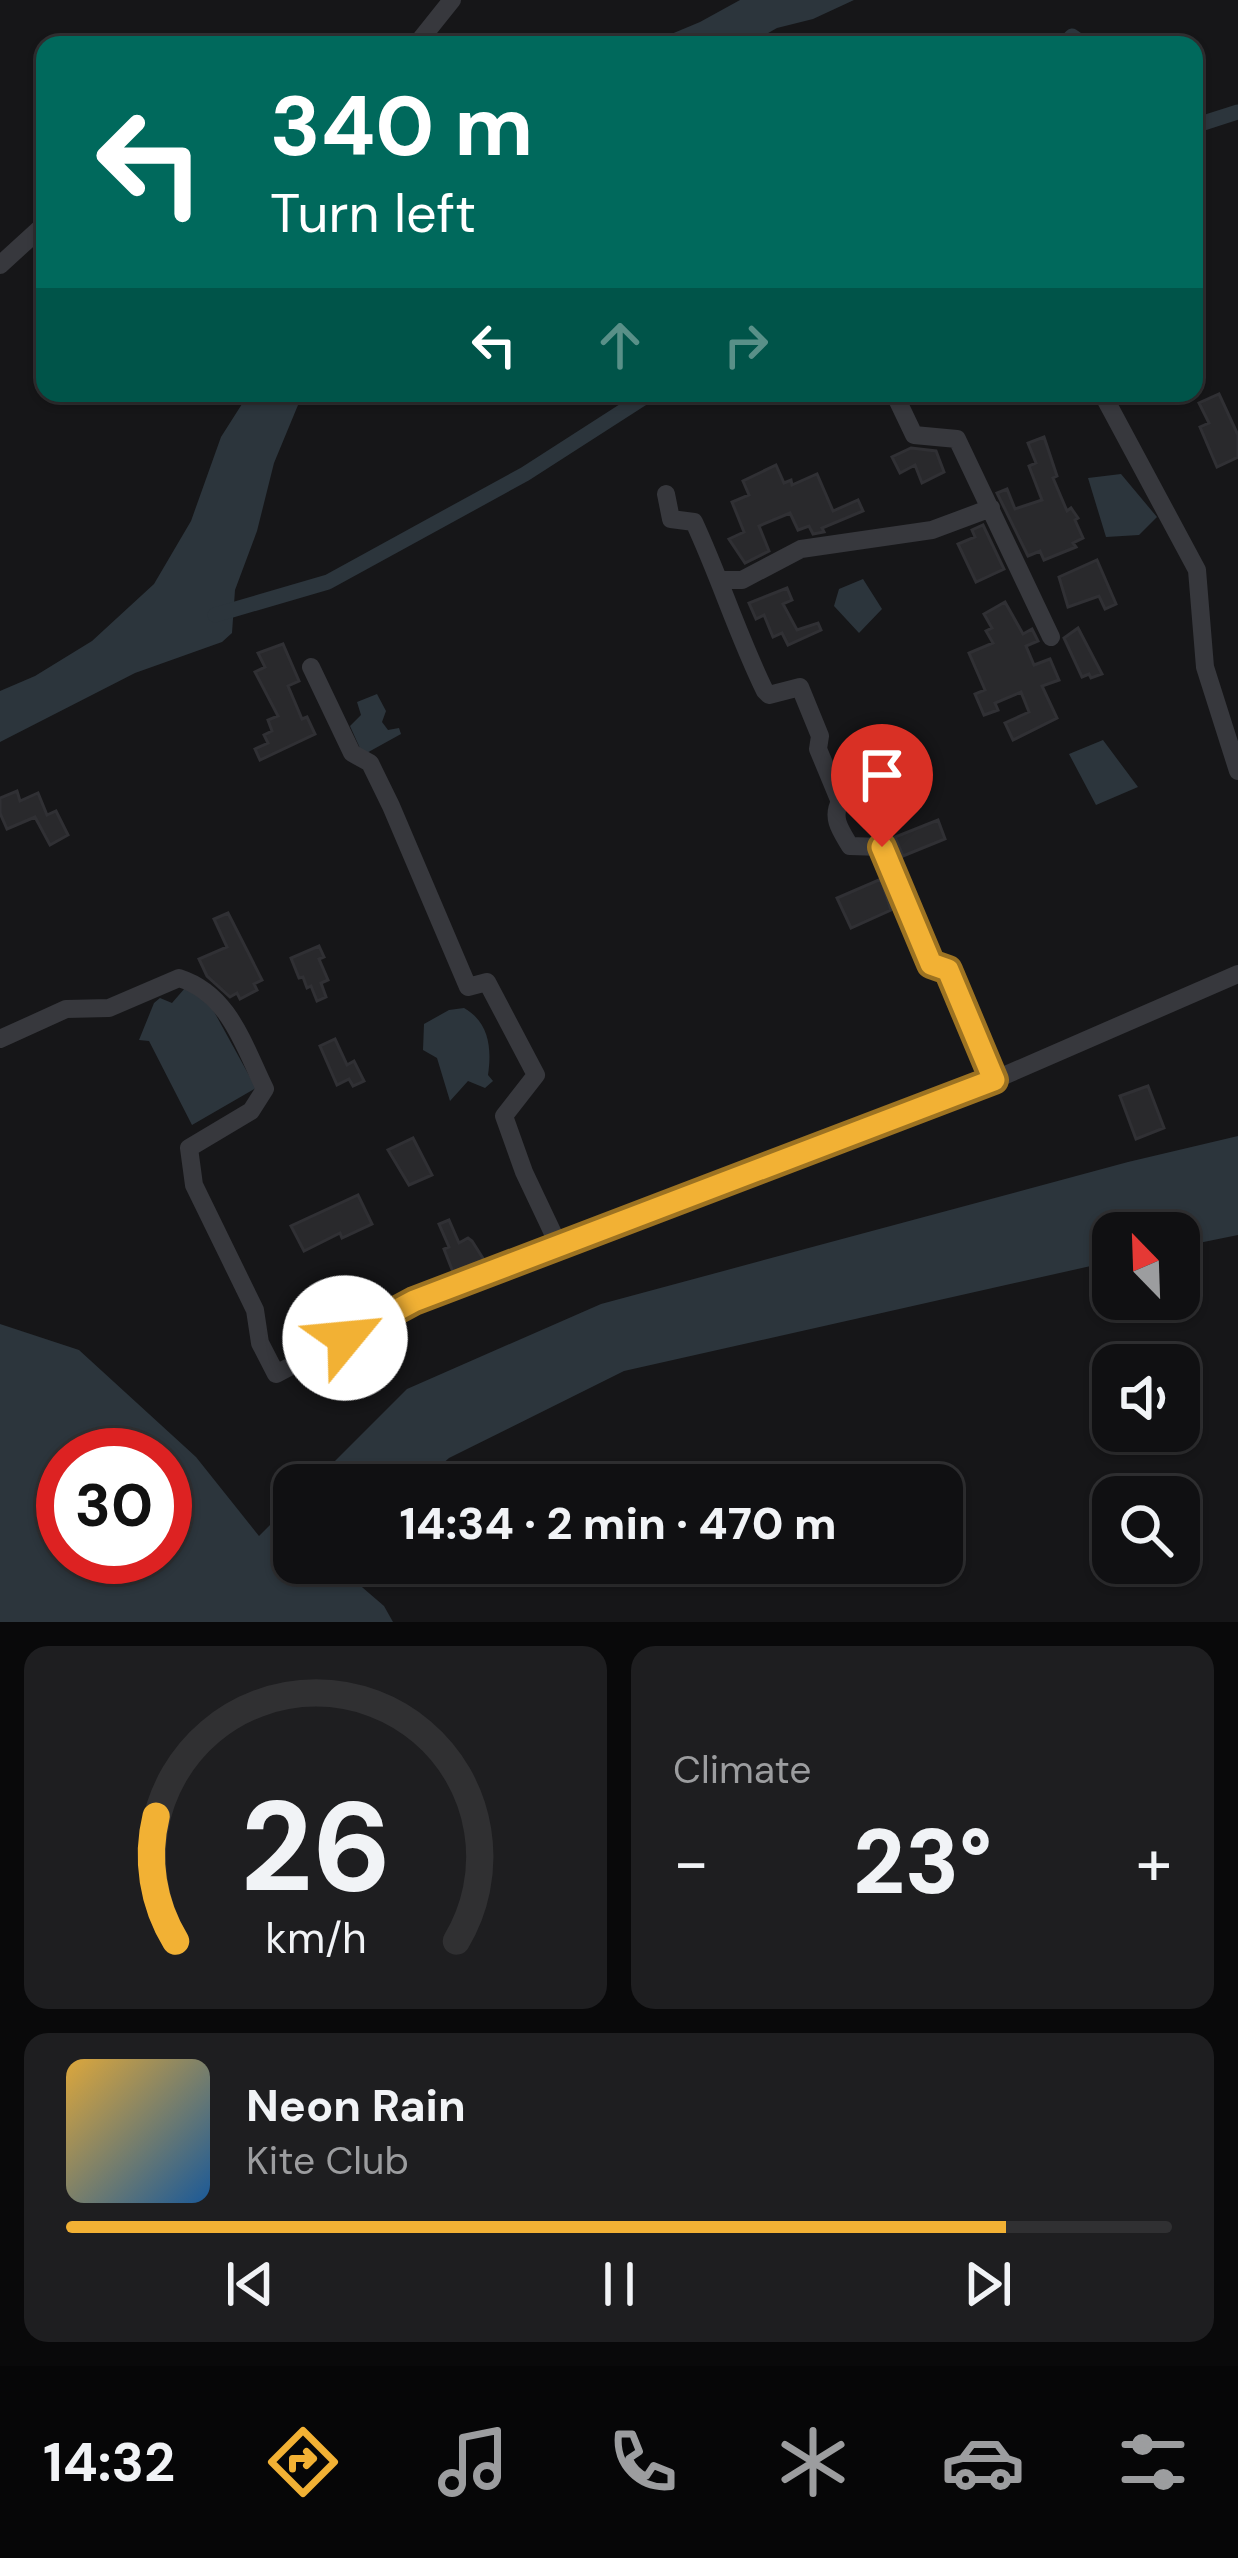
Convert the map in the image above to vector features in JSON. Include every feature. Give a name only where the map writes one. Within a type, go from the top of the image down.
[{"type":"street","points":[[423,36],[452,0]]},
{"type":"street","points":[[0,265],[36,232]]},
{"type":"street","points":[[898,402],[914,435],[957,439],[1051,637]]},
{"type":"street","points":[[1107,402],[1197,570],[1204,667],[1238,771]]},
{"type":"street","points":[[667,494],[671,519],[694,522],[721,580],[737,634],[765,691],[800,688],[840,802],[835,811],[838,824],[850,846],[882,847],[931,964],[948,970],[994,1080]]},
{"type":"street","points":[[721,580],[742,580],[801,549],[932,530],[991,508]]},
{"type":"street","points":[[311,667],[352,753],[370,763],[381,784],[467,987],[487,982],[536,1075],[503,1116],[559,1246]]},
{"type":"street","points":[[0,1039],[66,1009],[109,1008],[179,978],[204,986],[225,1009],[265,1089],[250,1112],[189,1148],[194,1185],[255,1310],[260,1343],[276,1374],[414,1301],[994,1080],[1238,974]]},
{"type":"shaded area","points":[[740,0],[854,0],[763,36],[667,36]]},
{"type":"shaded area","points":[[243,402],[299,402],[274,463],[257,531],[235,590],[232,633],[222,642],[135,673],[0,742],[0,691],[92,641],[154,584],[191,521],[221,437]]},
{"type":"shaded area","points":[[1121,474],[1157,517],[1139,535],[1106,537],[1088,478]]},
{"type":"shaded area","points":[[863,579],[882,609],[859,633],[834,606],[839,589]]},
{"type":"shaded area","points":[[377,694],[386,711],[382,722],[388,730],[399,728],[401,734],[363,755],[350,726],[361,715],[357,702]]},
{"type":"shaded area","points":[[1103,740],[1138,787],[1096,805],[1069,754]]},
{"type":"shaded area","points":[[185,988],[206,997],[256,1088],[192,1125],[149,1041],[139,1040],[154,1003],[160,998],[172,1003]]},
{"type":"shaded area","points":[[464,1008],[484,1028],[488,1075],[493,1081],[485,1088],[468,1081],[450,1101],[437,1058],[423,1050],[424,1024],[449,1010]]},
{"type":"shaded area","points":[[1238,1136],[1238,1235],[1200,1243],[1200,1212],[1092,1212],[1092,1266],[624,1371],[442,1464],[332,1464],[407,1389],[601,1304]]},
{"type":"shaded area","points":[[0,1324],[79,1350],[164,1428],[36,1428],[36,1584],[192,1584],[192,1453],[259,1536],[273,1522],[273,1584],[358,1584],[384,1606],[393,1622],[0,1622]]},
{"type":"building","points":[[1219,394],[1238,435],[1238,457],[1217,467],[1200,427],[1209,423],[1199,403]]},
{"type":"building","points":[[1044,437],[1057,476],[1053,478],[1067,511],[1071,508],[1078,518],[1083,538],[1073,543],[1076,547],[1044,560],[1040,551],[1028,556],[997,493],[1007,489],[1015,509],[1042,500],[1029,466],[1036,463],[1028,443]]},
{"type":"building","points":[[911,448],[936,451],[944,472],[922,483],[915,465],[900,473],[892,457]]},
{"type":"building","points":[[776,465],[784,483],[791,480],[792,485],[817,474],[833,511],[858,500],[863,511],[813,534],[809,526],[798,530],[790,513],[759,526],[769,551],[745,563],[729,539],[744,532],[732,502],[749,495],[743,481]]},
{"type":"building","points":[[983,525],[1004,569],[976,582],[958,544],[975,537],[972,530]]},
{"type":"building","points":[[1097,560],[1116,604],[1105,609],[1099,596],[1068,607],[1059,577]]},
{"type":"building","points":[[787,588],[792,600],[783,604],[797,630],[818,623],[821,630],[788,645],[782,633],[773,637],[764,615],[756,619],[749,603]]},
{"type":"building","points":[[1005,602],[1023,634],[1032,629],[1038,641],[1026,646],[1034,665],[1050,659],[1059,680],[1042,686],[1057,718],[1013,740],[1005,723],[1029,712],[1021,692],[995,703],[998,710],[984,715],[975,694],[985,690],[969,653],[993,643],[984,614]]},
{"type":"building","points":[[1078,628],[1102,674],[1082,677],[1064,638]]},
{"type":"building","points":[[283,644],[299,681],[288,686],[302,719],[307,717],[315,734],[260,760],[255,749],[268,743],[264,735],[272,731],[268,720],[278,716],[255,672],[265,667],[258,653]]},
{"type":"building","points":[[17,791],[20,801],[38,793],[47,815],[56,811],[68,835],[50,845],[35,817],[7,829],[0,798]]},
{"type":"building","points":[[938,820],[945,839],[903,856],[895,837]]},
{"type":"building","points":[[881,879],[891,910],[851,928],[837,898]]},
{"type":"building","points":[[228,913],[262,980],[254,984],[257,990],[240,999],[237,993],[230,997],[207,976],[199,959],[227,947],[214,919]]},
{"type":"building","points":[[319,946],[328,980],[321,983],[326,997],[317,1001],[291,958]]},
{"type":"building","points":[[335,1039],[347,1065],[354,1061],[364,1081],[353,1086],[349,1079],[337,1085],[320,1046]]},
{"type":"building","points":[[1148,1086],[1164,1128],[1136,1139],[1120,1096]]},
{"type":"building","points":[[413,1138],[432,1175],[409,1185],[388,1150]]},
{"type":"building","points":[[358,1195],[372,1224],[304,1251],[291,1226]]},
{"type":"building","points":[[449,1220],[459,1243],[468,1238],[484,1260],[453,1272],[439,1224]]},
{"type":"waterway","points":[[1203,123],[1238,112]]},
{"type":"waterway","points":[[215,615],[328,582],[525,474],[637,402]]},
{"type":"route","points":[[345,1338],[414,1301],[994,1080],[948,970],[931,964],[882,847]]}]
